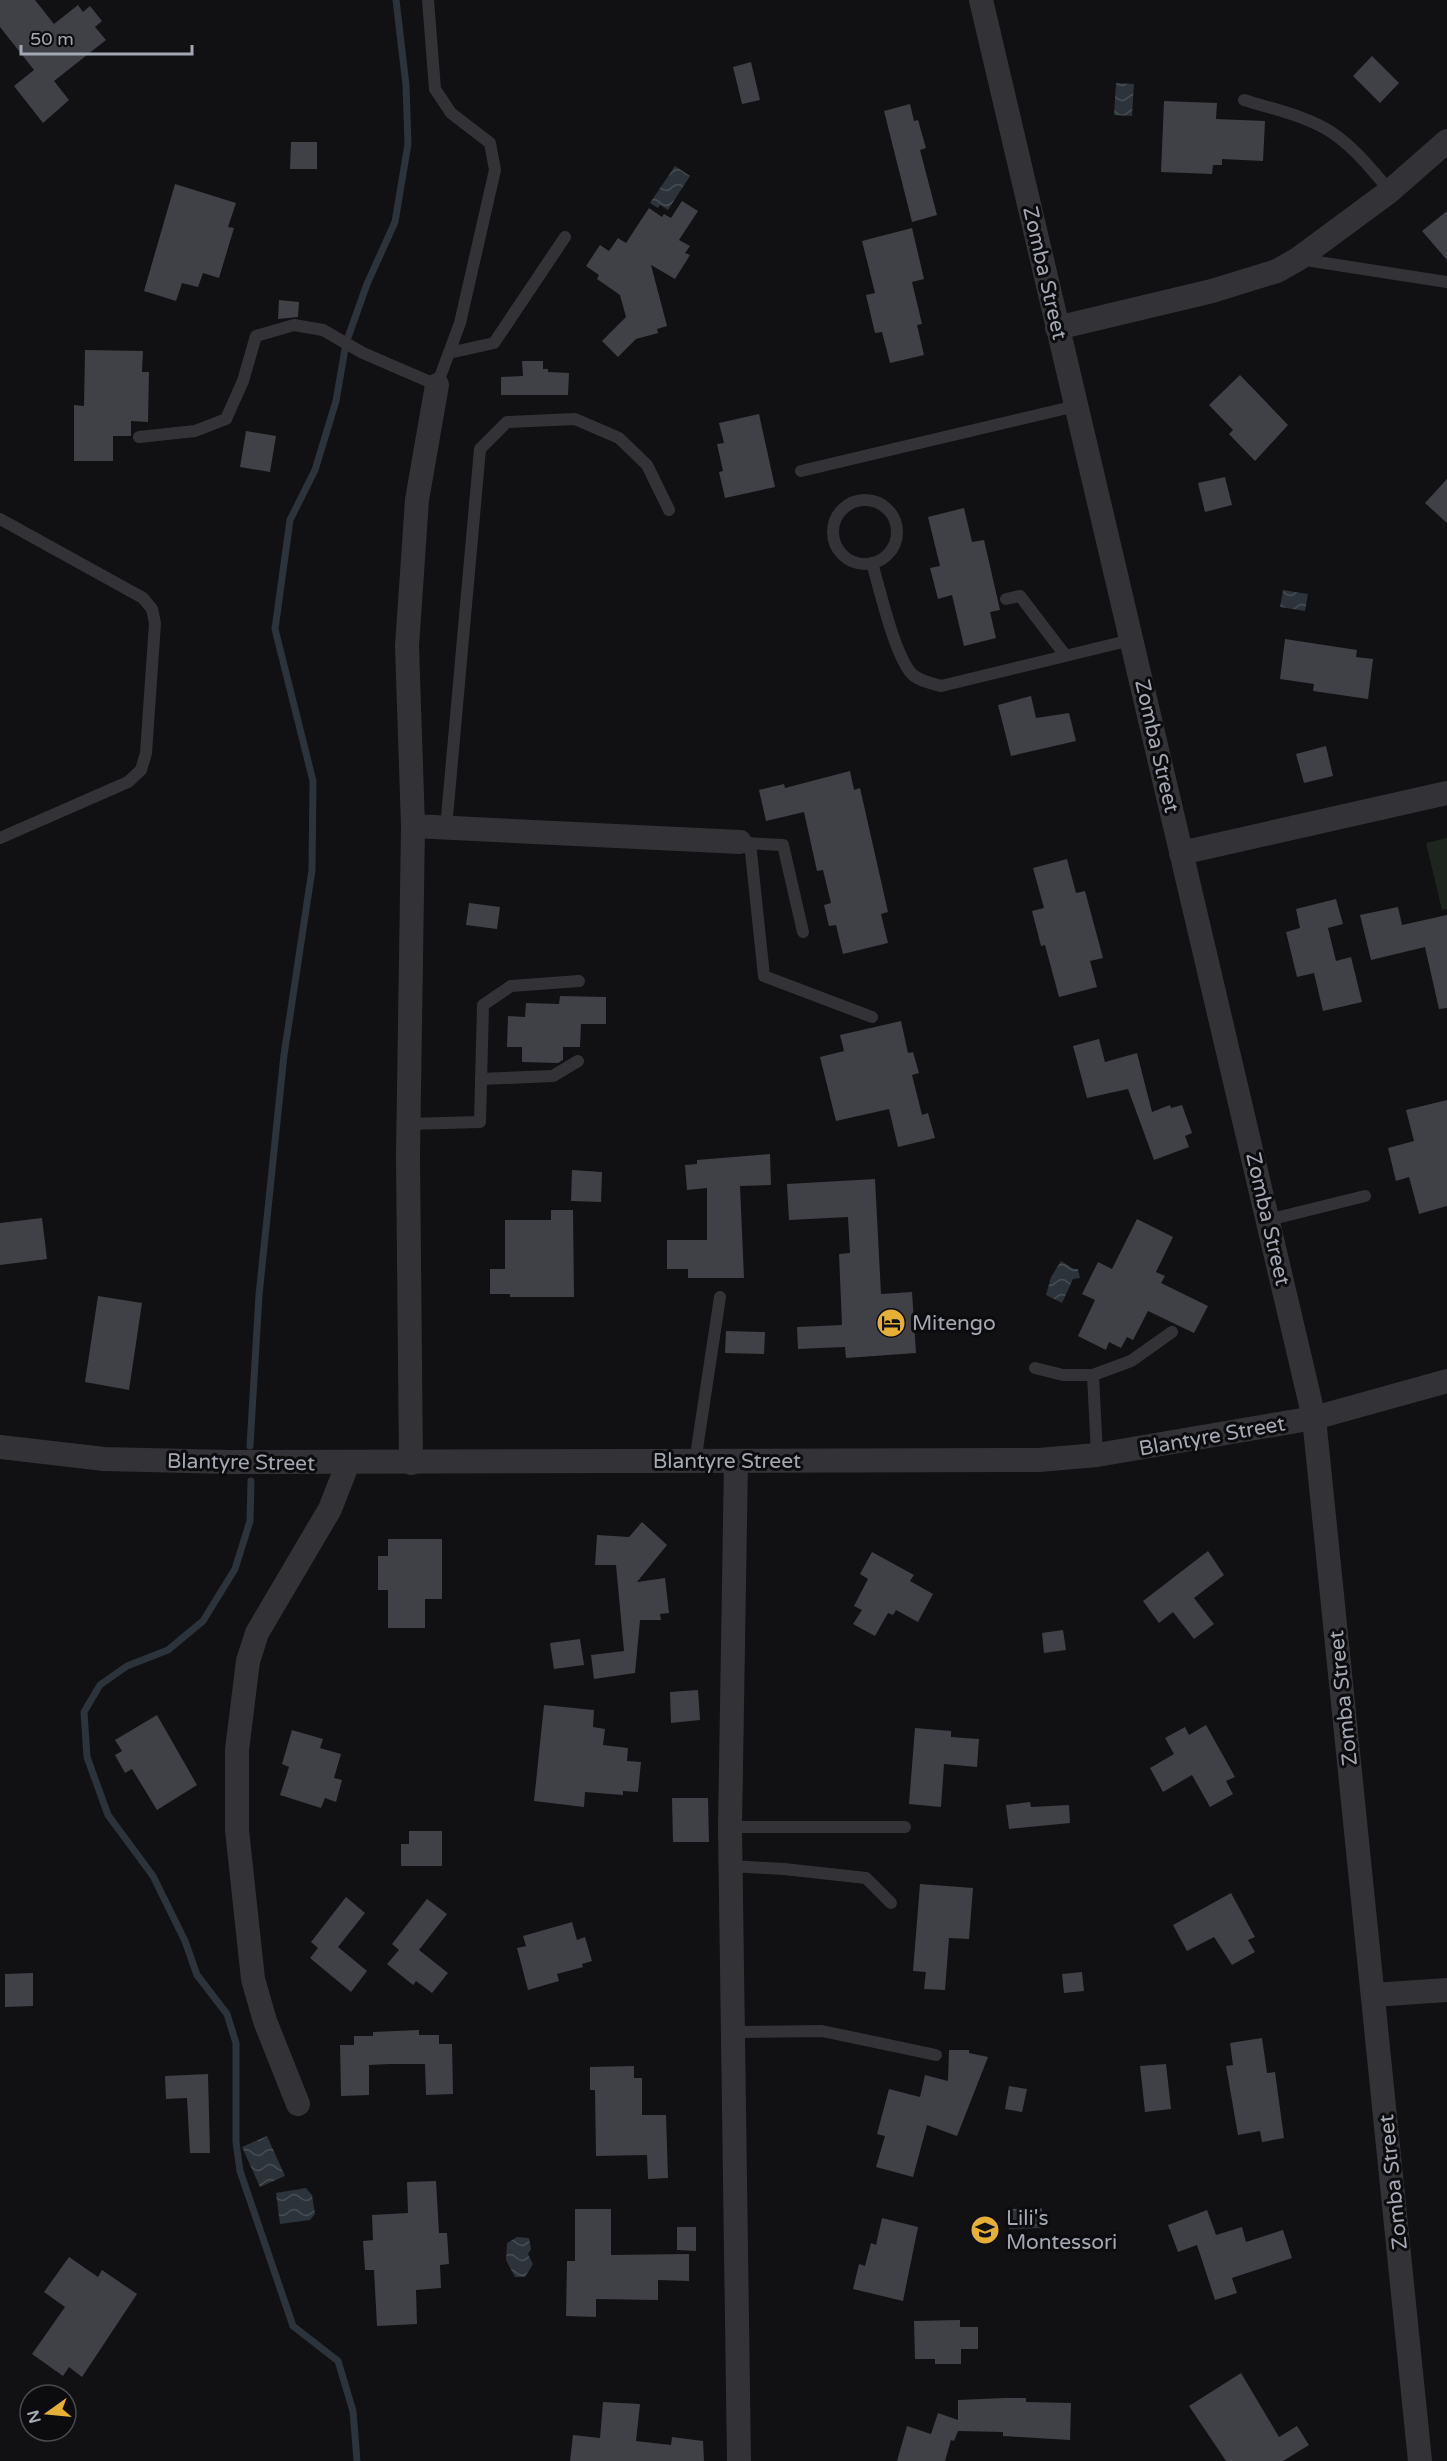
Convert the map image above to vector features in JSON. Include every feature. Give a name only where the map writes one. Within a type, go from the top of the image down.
[{"type":"street","name":"Zomba Street","points":[[988,3],[1057,328],[1314,1418],[1420,2461]]},
{"type":"street","points":[[1057,328],[1242,283],[1277,271],[1298,259],[1390,190],[1447,141]]},
{"type":"street","points":[[411,1463],[408,1124],[413,826],[408,624],[417,501],[437,385]]},
{"type":"street","points":[[1181,853],[1447,794]]},
{"type":"street","points":[[413,826],[745,843]]},
{"type":"street","name":"Blantyre Street","points":[[0,1447],[104,1459],[348,1463],[996,1460],[1097,1455],[1314,1418],[1447,1381]]},
{"type":"street","points":[[736,1461],[730,1866],[739,2461]]},
{"type":"street","points":[[298,2104],[265,2021],[253,1979],[237,1830],[237,1750],[248,1661],[257,1633],[330,1509],[348,1463]]},
{"type":"street","points":[[1373,1995],[1447,1990]]},
{"type":"lane","points":[[139,437],[195,431],[226,419],[243,381],[256,336],[294,325],[323,330],[363,353],[437,385],[460,323],[495,170],[490,143],[451,113],[435,89],[428,0]]},
{"type":"lane","points":[[1244,100],[1330,131],[1352,148],[1390,190]]},
{"type":"lane","points":[[449,353],[494,343],[565,237]]},
{"type":"lane","points":[[1298,259],[1447,282]]},
{"type":"lane","points":[[801,471],[1076,406]]},
{"type":"lane","points":[[446,828],[480,449],[507,422],[575,418],[619,438],[647,465],[669,510]]},
{"type":"lane","points":[[857,501],[876,502],[892,515],[896,524],[895,544],[882,560],[872,563],[851,560],[836,544],[835,523],[840,513],[857,501]]},
{"type":"lane","points":[[0,519],[144,598],[152,609],[154,623],[146,753],[141,770],[128,782],[0,838]]},
{"type":"lane","points":[[872,563],[897,648],[911,674],[941,686],[1131,640]]},
{"type":"lane","points":[[1006,599],[1020,596],[1065,655]]},
{"type":"lane","points":[[803,932],[783,845],[745,843],[764,976],[872,1017]]},
{"type":"lane","points":[[408,1124],[480,1122],[483,1005],[511,986],[579,981]]},
{"type":"lane","points":[[481,1079],[554,1076],[578,1060]]},
{"type":"lane","points":[[1268,1220],[1365,1196]]},
{"type":"lane","points":[[694,1461],[720,1297]]},
{"type":"lane","points":[[1035,1368],[1064,1375],[1093,1375],[1131,1361],[1172,1332]]},
{"type":"lane","points":[[1093,1375],[1097,1455]]},
{"type":"lane","points":[[730,1827],[905,1827]]},
{"type":"lane","points":[[730,1866],[866,1878],[891,1903]]},
{"type":"lane","points":[[733,2032],[822,2031],[936,2055]]},
{"type":"shaded area","points":[[1447,838],[1447,909],[1442,910],[1426,843]]},
{"type":"water","points":[[1116,83],[1134,84],[1132,116],[1114,115]]},
{"type":"water","points":[[675,166],[690,176],[668,210],[660,205],[658,208],[650,203]]},
{"type":"water","points":[[1283,590],[1308,594],[1305,611],[1280,607]]},
{"type":"water","points":[[1061,1261],[1078,1269],[1080,1278],[1073,1279],[1062,1303],[1046,1295],[1051,1277]]},
{"type":"water","points":[[267,2136],[285,2176],[260,2187],[242,2147]]},
{"type":"water","points":[[306,2188],[312,2195],[315,2214],[310,2220],[280,2224],[276,2193]]},
{"type":"water","points":[[1042,2208],[1042,2228],[1009,2229],[1008,2209]]},
{"type":"water","points":[[517,2237],[529,2238],[531,2249],[528,2254],[533,2264],[525,2277],[515,2277],[506,2260],[507,2243]]},
{"type":"building","points":[[0,0],[35,0],[54,24],[78,5],[83,12],[90,6],[102,21],[95,27],[106,40],[54,81],[69,100],[43,123],[14,86],[34,70],[0,27]]},
{"type":"building","points":[[1372,56],[1399,83],[1380,103],[1353,76]]},
{"type":"building","points":[[751,62],[760,100],[742,104],[733,67]]},
{"type":"building","points":[[1164,101],[1217,103],[1216,119],[1265,121],[1263,161],[1222,159],[1222,165],[1213,165],[1212,174],[1161,172]]},
{"type":"building","points":[[910,104],[914,121],[918,120],[926,148],[920,150],[937,215],[912,222],[884,111]]},
{"type":"building","points":[[291,142],[317,142],[317,169],[290,169]]},
{"type":"building","points":[[175,184],[236,203],[228,227],[234,228],[219,278],[203,273],[198,287],[182,283],[176,301],[144,291]]},
{"type":"building","points":[[682,201],[698,211],[679,240],[690,246],[685,253],[690,255],[675,279],[651,265],[667,326],[657,329],[658,333],[636,339],[618,357],[602,341],[626,317],[620,295],[597,279],[599,275],[586,266],[600,245],[609,251],[618,238],[626,243],[649,208],[662,217],[664,214],[671,218]]},
{"type":"building","points":[[1447,211],[1447,260],[1422,231]]},
{"type":"building","points":[[912,228],[924,279],[912,282],[922,324],[917,325],[924,355],[890,363],[882,332],[875,333],[866,295],[875,293],[862,241]]},
{"type":"building","points":[[279,300],[299,302],[298,317],[278,319]]},
{"type":"building","points":[[85,350],[143,351],[142,372],[149,372],[148,422],[131,421],[131,436],[113,436],[113,461],[74,461],[74,405],[84,406]]},
{"type":"building","points":[[522,361],[543,361],[543,369],[548,369],[548,372],[569,373],[568,395],[501,395],[501,377],[523,376]]},
{"type":"building","points":[[1240,375],[1288,425],[1255,461],[1229,434],[1233,430],[1209,405]]},
{"type":"building","points":[[759,414],[775,487],[725,498],[719,472],[723,471],[717,444],[724,443],[719,423]]},
{"type":"building","points":[[246,431],[276,436],[270,472],[240,467]]},
{"type":"building","points":[[1225,477],[1232,505],[1205,512],[1198,483]]},
{"type":"building","points":[[1447,479],[1447,523],[1425,503]]},
{"type":"building","points":[[964,508],[972,542],[984,540],[1000,610],[990,612],[996,638],[964,646],[952,595],[938,599],[930,568],[940,566],[928,517]]},
{"type":"building","points":[[1285,639],[1357,650],[1356,657],[1373,659],[1368,699],[1313,691],[1314,684],[1280,679]]},
{"type":"building","points":[[1031,696],[1036,718],[1069,713],[1076,741],[1011,756],[998,705]]},
{"type":"building","points":[[1326,746],[1333,776],[1304,783],[1296,754]]},
{"type":"building","points":[[850,771],[854,790],[860,788],[888,912],[881,914],[888,943],[843,954],[836,925],[829,926],[824,905],[831,903],[823,870],[817,871],[804,812],[766,821],[759,790],[784,784],[785,788]]},
{"type":"building","points":[[1067,859],[1076,893],[1085,891],[1103,958],[1090,961],[1097,987],[1059,997],[1045,945],[1041,946],[1032,911],[1044,908],[1033,868]]},
{"type":"building","points":[[1336,899],[1343,924],[1328,928],[1336,961],[1351,957],[1362,1002],[1323,1011],[1314,973],[1297,977],[1286,932],[1300,928],[1296,909]]},
{"type":"building","points":[[469,903],[500,907],[497,929],[466,925]]},
{"type":"building","points":[[1398,907],[1402,925],[1447,915],[1447,1008],[1439,1009],[1425,947],[1371,960],[1360,915]]},
{"type":"building","points":[[560,996],[606,997],[606,1024],[581,1024],[580,1047],[563,1047],[563,1060],[558,1063],[522,1062],[522,1047],[507,1047],[508,1016],[525,1017],[526,1003],[559,1004]]},
{"type":"building","points":[[901,1021],[908,1053],[913,1052],[919,1073],[912,1075],[922,1115],[928,1113],[935,1138],[898,1147],[889,1109],[836,1121],[820,1057],[844,1051],[840,1035]]},
{"type":"building","points":[[1099,1039],[1105,1062],[1137,1053],[1152,1112],[1170,1105],[1171,1108],[1182,1105],[1192,1133],[1185,1136],[1189,1147],[1154,1160],[1128,1089],[1087,1098],[1073,1046]]},
{"type":"building","points":[[1447,1100],[1447,1206],[1419,1214],[1409,1177],[1396,1181],[1388,1148],[1414,1141],[1406,1110]]},
{"type":"building","points":[[770,1154],[771,1185],[740,1186],[744,1278],[688,1278],[688,1269],[667,1269],[667,1240],[707,1240],[707,1188],[687,1190],[685,1165],[697,1164],[697,1160]]},
{"type":"building","points":[[572,1170],[602,1172],[601,1202],[571,1201]]},
{"type":"building","points":[[875,1179],[881,1294],[912,1292],[916,1353],[846,1358],[845,1347],[798,1349],[797,1327],[842,1325],[839,1254],[850,1253],[848,1217],[789,1220],[787,1184]]},
{"type":"building","points":[[551,1210],[573,1210],[574,1297],[510,1297],[510,1294],[490,1294],[490,1269],[505,1269],[505,1220],[551,1220]]},
{"type":"building","points":[[42,1218],[47,1259],[0,1265],[0,1223]]},
{"type":"building","points":[[1137,1219],[1173,1237],[1156,1272],[1165,1276],[1161,1283],[1208,1306],[1194,1333],[1148,1311],[1133,1340],[1127,1337],[1121,1348],[1109,1342],[1106,1350],[1078,1336],[1095,1300],[1082,1294],[1098,1262],[1112,1269]]},
{"type":"building","points":[[98,1296],[142,1303],[129,1390],[85,1382]]},
{"type":"building","points":[[726,1331],[765,1332],[764,1354],[725,1353]]},
{"type":"building","points":[[642,1522],[667,1545],[637,1582],[665,1578],[669,1613],[660,1614],[661,1620],[640,1620],[635,1673],[594,1679],[591,1655],[624,1651],[616,1565],[595,1565],[597,1535],[629,1537]]},
{"type":"building","points":[[388,1539],[442,1539],[442,1599],[425,1599],[425,1628],[388,1628],[388,1590],[378,1590],[378,1556],[388,1556]]},
{"type":"building","points":[[1208,1551],[1224,1575],[1194,1598],[1214,1624],[1194,1639],[1173,1612],[1159,1623],[1143,1601]]},
{"type":"building","points":[[872,1552],[914,1575],[910,1581],[933,1594],[918,1622],[896,1610],[893,1615],[888,1613],[875,1636],[853,1624],[862,1610],[854,1606],[868,1579],[860,1574]]},
{"type":"building","points":[[1063,1630],[1066,1650],[1044,1653],[1042,1633]]},
{"type":"building","points":[[580,1639],[584,1665],[554,1669],[550,1643]]},
{"type":"building","points":[[698,1690],[700,1720],[671,1723],[670,1692]]},
{"type":"building","points":[[544,1705],[594,1710],[593,1727],[605,1729],[603,1745],[628,1748],[627,1761],[641,1762],[638,1792],[623,1791],[623,1795],[585,1792],[584,1807],[534,1801]]},
{"type":"building","points":[[157,1715],[197,1785],[157,1810],[132,1769],[125,1773],[115,1755],[122,1751],[115,1740]]},
{"type":"building","points":[[1206,1725],[1235,1777],[1226,1781],[1233,1794],[1210,1807],[1192,1775],[1163,1792],[1150,1768],[1174,1754],[1165,1738],[1185,1727],[1189,1735]]},
{"type":"building","points":[[915,1728],[951,1731],[951,1737],[979,1739],[977,1767],[944,1764],[941,1807],[909,1804]]},
{"type":"building","points":[[292,1730],[323,1739],[320,1748],[341,1754],[334,1778],[342,1780],[336,1802],[325,1798],[321,1808],[280,1795],[289,1767],[282,1764]]},
{"type":"building","points":[[672,1798],[708,1798],[709,1842],[673,1842]]},
{"type":"building","points":[[1030,1802],[1031,1807],[1069,1805],[1070,1823],[1009,1829],[1006,1805]]},
{"type":"building","points":[[409,1831],[442,1831],[442,1866],[401,1866],[401,1844],[409,1844]]},
{"type":"building","points":[[920,1884],[973,1888],[969,1939],[949,1938],[945,1990],[924,1989],[926,1972],[913,1971]]},
{"type":"building","points":[[1231,1893],[1255,1937],[1248,1940],[1255,1952],[1232,1965],[1214,1937],[1187,1951],[1173,1925]]},
{"type":"building","points":[[346,1897],[365,1913],[338,1947],[367,1971],[351,1992],[310,1958],[318,1948],[311,1942]]},
{"type":"building","points":[[427,1899],[447,1914],[419,1950],[448,1973],[432,1993],[416,1981],[413,1985],[387,1964],[399,1950],[392,1944]]},
{"type":"building","points":[[572,1922],[577,1940],[585,1937],[592,1961],[582,1964],[583,1967],[557,1974],[559,1981],[528,1990],[517,1948],[526,1946],[523,1936]]},
{"type":"building","points":[[1082,1972],[1084,1991],[1064,1993],[1062,1974]]},
{"type":"building","points":[[33,1973],[33,2006],[5,2007],[5,1974]]},
{"type":"building","points":[[419,2030],[419,2035],[439,2035],[439,2044],[452,2044],[453,2094],[426,2095],[425,2064],[390,2064],[369,2065],[369,2095],[341,2096],[340,2045],[354,2045],[354,2036],[373,2036],[373,2032]]},
{"type":"building","points":[[1262,2038],[1267,2073],[1275,2072],[1284,2138],[1262,2142],[1260,2131],[1238,2135],[1226,2066],[1233,2065],[1230,2043]]},
{"type":"building","points":[[949,2050],[969,2050],[969,2053],[988,2057],[957,2136],[927,2125],[913,2177],[876,2167],[885,2136],[877,2134],[889,2089],[920,2097],[925,2075],[948,2081]]},
{"type":"building","points":[[1166,2064],[1171,2109],[1145,2112],[1140,2066]]},
{"type":"building","points":[[634,2066],[634,2078],[642,2078],[642,2115],[666,2115],[668,2178],[648,2179],[647,2155],[596,2156],[595,2090],[590,2090],[590,2067]]},
{"type":"building","points":[[208,2074],[210,2153],[190,2153],[187,2098],[166,2099],[165,2076]]},
{"type":"building","points":[[1009,2086],[1027,2089],[1022,2112],[1005,2109]]},
{"type":"building","points":[[436,2181],[439,2233],[447,2233],[449,2264],[440,2265],[441,2288],[416,2290],[417,2324],[377,2326],[374,2270],[365,2270],[363,2241],[373,2240],[372,2215],[408,2213],[407,2182]]},
{"type":"building","points":[[575,2209],[611,2209],[611,2255],[689,2254],[689,2281],[658,2280],[658,2300],[596,2299],[596,2317],[566,2316],[567,2261],[575,2261]]},
{"type":"building","points":[[1207,2210],[1216,2235],[1242,2227],[1246,2242],[1283,2230],[1292,2258],[1232,2278],[1237,2293],[1215,2300],[1197,2245],[1178,2252],[1168,2225]]},
{"type":"building","points":[[882,2218],[918,2227],[903,2301],[853,2289],[859,2264],[865,2266],[871,2243],[876,2245]]},
{"type":"building","points":[[677,2227],[696,2227],[696,2251],[677,2250]]},
{"type":"building","points":[[69,2257],[98,2277],[102,2270],[137,2294],[82,2377],[69,2367],[63,2376],[32,2354],[65,2307],[44,2292]]},
{"type":"building","points":[[960,2320],[960,2327],[978,2327],[978,2349],[961,2349],[961,2364],[935,2364],[935,2359],[915,2359],[914,2321]]},
{"type":"building","points":[[1241,2373],[1279,2437],[1297,2426],[1309,2445],[1283,2461],[1226,2461],[1189,2406]]},
{"type":"building","points":[[1026,2398],[1026,2402],[1071,2403],[1070,2440],[1003,2436],[1003,2432],[958,2431],[954,2441],[951,2440],[945,2461],[897,2461],[907,2426],[931,2434],[938,2413],[958,2420],[958,2400]]},
{"type":"building","points":[[603,2402],[640,2404],[636,2441],[671,2445],[672,2437],[703,2441],[704,2461],[570,2461],[573,2435],[600,2438]]},
{"type":"waterway","points":[[250,1446],[259,1295],[284,1055],[312,870],[313,781],[275,629],[290,520],[315,470],[336,401],[346,343],[367,284],[395,222],[408,144],[406,85],[396,0]]},
{"type":"waterway","points":[[251,1481],[250,1521],[235,1569],[203,1621],[168,1650],[127,1666],[100,1685],[84,1712],[87,1757],[108,1815],[153,1876],[185,1941],[197,1975],[227,2014],[236,2043],[236,2142],[240,2171],[293,2326],[338,2361],[353,2411],[357,2461]]},
{"type":"place","name":"Mitengo","points":[[891,1323]]},
{"type":"place","name":"Lili's Montessori","points":[[985,2230]]}]
